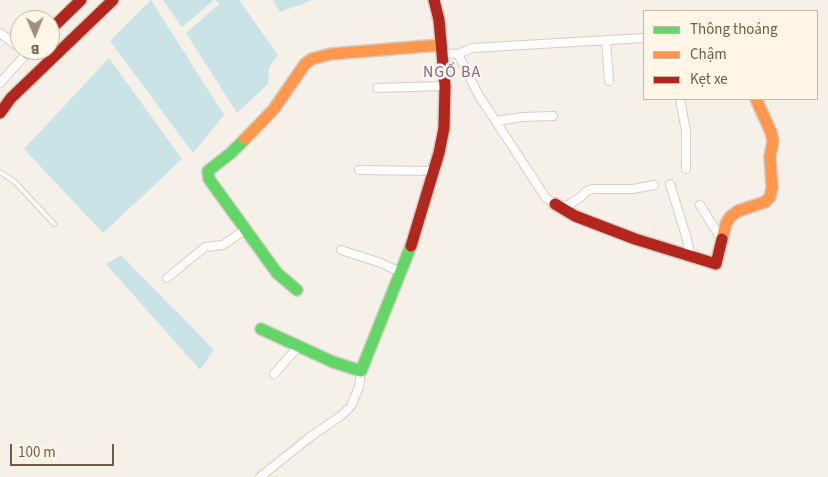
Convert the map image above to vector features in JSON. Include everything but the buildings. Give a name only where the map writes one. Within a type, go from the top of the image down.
[{"type":"street","points":[[60,20],[81,0]]},
{"type":"street","points":[[0,113],[11,98],[113,0]]},
{"type":"street","points":[[260,477],[310,437],[342,415],[351,406],[359,386],[361,371],[400,272],[407,259],[434,171],[444,128],[445,86],[439,20],[434,0]]},
{"type":"street","points":[[297,290],[277,273],[209,179],[207,172],[231,153],[274,109],[304,64],[312,59],[331,54],[441,49],[458,54],[472,48],[643,38]]},
{"type":"street","points":[[606,40],[610,81]]},
{"type":"street","points":[[458,54],[478,94],[546,198],[575,216],[626,236],[716,264],[726,224],[730,217],[738,211],[765,202],[770,196],[772,188],[770,156],[773,141],[771,132],[756,100]]},
{"type":"street","points":[[1,79],[17,60]]},
{"type":"street","points":[[377,88],[445,86]]},
{"type":"street","points":[[680,100],[686,131],[686,169]]},
{"type":"street","points":[[496,121],[523,117],[553,116]]},
{"type":"street","points":[[359,170],[434,171]]},
{"type":"street","points":[[670,184],[691,257]]},
{"type":"street","points":[[555,204],[568,205],[587,190],[592,189],[633,189],[654,185]]},
{"type":"street","points":[[700,205],[722,240]]},
{"type":"street","points":[[167,278],[205,247],[223,245],[246,229]]},
{"type":"street","points":[[341,250],[381,263],[400,272]]},
{"type":"street","points":[[261,329],[333,362],[361,371]]},
{"type":"street","points":[[274,374],[298,347]]},
{"type":"lane","points":[[0,172],[15,182],[54,224]]},
{"type":"water","points":[[151,0],[224,115],[193,153],[110,41]]},
{"type":"water","points":[[163,0],[214,0],[182,27]]},
{"type":"water","points":[[216,0],[239,0],[278,55],[269,67],[268,84],[237,113],[186,33],[219,4]]},
{"type":"water","points":[[273,0],[313,0],[280,12]]},
{"type":"water","points":[[109,58],[182,159],[103,233],[24,149]]},
{"type":"water","points":[[121,255],[214,350],[200,370],[106,264]]},
{"type":"traffic: fast","points":[[245,139],[208,171],[209,179],[277,273],[297,290]]},
{"type":"traffic: fast","points":[[261,329],[333,362],[361,371],[411,246]]},
{"type":"traffic: slow","points":[[245,139],[274,109],[305,64],[312,59],[331,54],[440,45]]},
{"type":"traffic: slow","points":[[722,239],[730,217],[738,211],[765,202],[770,197],[772,188],[770,156],[773,141],[771,132],[756,100]]},
{"type":"traffic: jam","points":[[60,20],[81,0]]},
{"type":"traffic: jam","points":[[0,113],[11,98],[113,0]]},
{"type":"traffic: jam","points":[[411,246],[439,153],[444,128],[445,86],[439,20],[434,0]]},
{"type":"traffic: jam","points":[[555,204],[575,216],[635,239],[716,264],[722,239]]},
{"type":"district","name":"NGỔ BA","points":[[452,73]]}]
